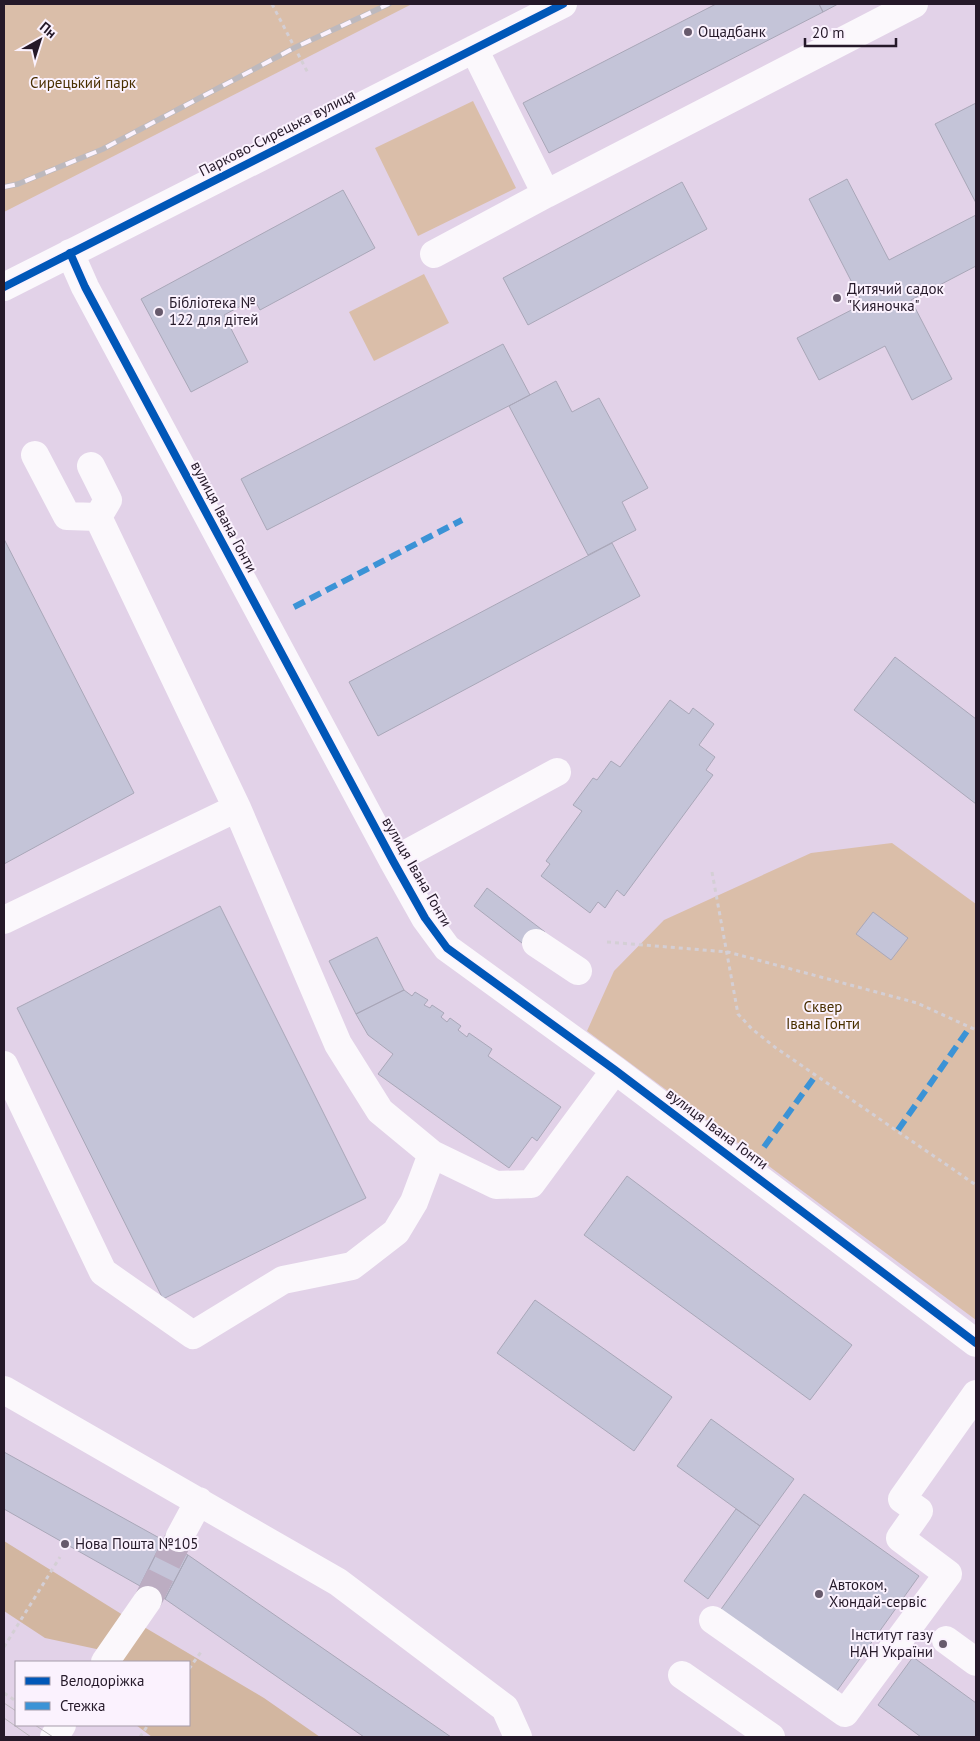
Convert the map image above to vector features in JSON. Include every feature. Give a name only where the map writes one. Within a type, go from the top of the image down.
[{"type":"street","name":"Парково-Сирецька вулиця","points":[[4,287],[563,4]]},
{"type":"street","points":[[434,254],[914,4]]},
{"type":"street","points":[[474,49],[546,194]]},
{"type":"street","name":"вулиця Івана Гонти","points":[[70,253],[85,287],[393,861],[425,918],[447,948],[615,1070],[976,1344]]},
{"type":"street","points":[[35,455],[67,516],[98,518]]},
{"type":"street","points":[[91,466],[108,500],[98,518]]},
{"type":"street","points":[[98,518],[237,808],[338,1044],[380,1111],[432,1154],[496,1185],[531,1184],[615,1070]]},
{"type":"street","points":[[393,861],[557,772]]},
{"type":"street","points":[[4,920],[237,808]]},
{"type":"street","points":[[536,943],[578,971]]},
{"type":"street","points":[[4,1065],[103,1272],[193,1335],[283,1280],[352,1266],[396,1232],[414,1202],[432,1154]]},
{"type":"street","points":[[4,1390],[338,1582],[506,1708],[518,1737]]},
{"type":"street","points":[[713,1620],[845,1712],[948,1574],[900,1538],[919,1511],[902,1499],[976,1394]]},
{"type":"street","points":[[178,1538],[199,1501]]},
{"type":"street","points":[[106,1661],[148,1600]]},
{"type":"street","points":[[946,1640],[976,1662]]},
{"type":"street","points":[[682,1675],[759,1734]]},
{"type":"street","points":[[54,1737],[61,1726]]},
{"type":"path","points":[[272,4],[309,75]]},
{"type":"path","points":[[712,872],[738,1014],[752,1029],[776,1048],[976,1185]]},
{"type":"path","points":[[607,942],[728,952],[917,1003],[976,1030]]},
{"type":"path","points":[[4,1647],[60,1557]]},
{"type":"path","points":[[190,1668],[201,1652]]},
{"type":"path","points":[[4,1693],[15,1700]]},
{"type":"path","points":[[140,1737],[147,1726]]},
{"type":"green space","name":"Сирецький парк","points":[[4,4],[412,4],[4,212]]},
{"type":"green space","points":[[473,101],[516,188],[418,236],[375,148]]},
{"type":"green space","points":[[424,274],[449,323],[374,361],[349,312]]},
{"type":"green space","name":"Сквер Івана Гонти","points":[[892,843],[976,904],[976,1320],[587,1031],[614,971],[664,920],[811,853]]},
{"type":"shaded area","points":[[4,1541],[123,1615],[101,1650],[45,1638],[4,1611]]},
{"type":"shaded area","points":[[139,1624],[264,1698],[320,1737],[152,1737],[137,1726],[190,1726],[190,1661],[115,1661]]},
{"type":"building","points":[[716,4],[819,4],[823,12],[549,153],[523,103]]},
{"type":"building","points":[[819,4],[838,4],[823,12]]},
{"type":"building","points":[[976,103],[976,203],[935,124]]},
{"type":"building","points":[[847,179],[889,260],[976,215],[976,266],[911,300],[952,379],[912,400],[885,346],[819,380],[797,338],[863,304],[809,199]]},
{"type":"building","points":[[682,182],[707,229],[528,325],[503,278]]},
{"type":"building","points":[[343,190],[375,248],[260,310],[254,299],[224,315],[248,362],[191,392],[141,299]]},
{"type":"building","points":[[503,344],[530,395],[267,530],[241,479]]},
{"type":"building","points":[[556,381],[572,412],[599,398],[648,488],[622,502],[636,530],[588,555],[509,406]]},
{"type":"building","points":[[4,539],[134,793],[4,864]]},
{"type":"building","points":[[612,543],[640,596],[378,736],[349,682]]},
{"type":"building","points":[[895,657],[976,719],[976,804],[854,710]]},
{"type":"building","points":[[670,700],[689,714],[693,708],[714,724],[699,745],[715,757],[706,770],[713,775],[624,896],[617,890],[605,908],[598,902],[590,913],[541,876],[550,864],[546,861],[582,811],[573,805],[593,778],[597,780],[611,761],[620,767]]},
{"type":"building","points":[[487,888],[545,932],[531,950],[474,906]]},
{"type":"building","points":[[220,906],[366,1198],[163,1299],[17,1008]]},
{"type":"building","points":[[873,912],[908,938],[891,960],[856,934]]},
{"type":"building","points":[[377,937],[404,990],[356,1014],[329,961]]},
{"type":"building","points":[[404,990],[412,996],[415,992],[428,1000],[424,1005],[430,1008],[432,1005],[444,1013],[441,1017],[447,1022],[450,1018],[461,1026],[458,1030],[467,1037],[469,1033],[492,1049],[488,1056],[561,1107],[537,1141],[532,1137],[509,1168],[378,1074],[393,1054],[368,1035],[356,1014]]},
{"type":"building","points":[[627,1176],[852,1345],[810,1400],[584,1235]]},
{"type":"building","points":[[535,1300],[672,1397],[634,1451],[497,1353]]},
{"type":"building","points":[[711,1419],[794,1479],[760,1526],[677,1466]]},
{"type":"building","points":[[4,1452],[163,1540],[140,1586],[4,1509]]},
{"type":"building","name":"Автоком, Хюндай-сервіс","points":[[804,1494],[919,1576],[834,1695],[719,1612]]},
{"type":"building","points":[[736,1509],[760,1526],[708,1599],[684,1581]]},
{"type":"building","points":[[163,1540],[188,1555],[165,1599],[140,1586]]},
{"type":"building","points":[[188,1555],[451,1737],[364,1737],[165,1599]]},
{"type":"building","points":[[913,1657],[976,1703],[976,1737],[921,1737],[878,1705]]},
{"type":"tunnel","points":[[148,1600],[179,1538]]},
{"type":"tram line","points":[[4,1703],[15,1710]]},
{"type":"tram line","points":[[4,1718],[15,1726]]},
{"type":"tram line","points":[[15,1726],[31,1737]]},
{"type":"tram line","points":[[36,1726],[53,1737]]},
{"type":"railway","points":[[4,187],[18,184],[103,149],[296,47],[389,4]]},
{"type":"marked path","points":[[294,607],[462,520]]},
{"type":"marked path","points":[[898,1130],[970,1027]]},
{"type":"marked path","points":[[764,1147],[816,1075]]},
{"type":"cycle path","points":[[4,287],[563,4]]},
{"type":"cycle path","points":[[70,253],[85,287],[393,861],[425,918],[447,948],[615,1070],[976,1343]]},
{"type":"place","name":"Ощадбанк","points":[[688,32]]},
{"type":"place","name":"Дитячий садок \"Кияночка\"","points":[[837,298]]},
{"type":"place","name":"Бібліотека № 122 для дітей","points":[[159,312]]},
{"type":"place","name":"Нова Пошта №105","points":[[65,1544]]},
{"type":"place","name":"Автоком, Хюндай-сервіс","points":[[819,1594]]},
{"type":"place","name":"Інститут газу НАН України","points":[[943,1644]]}]
